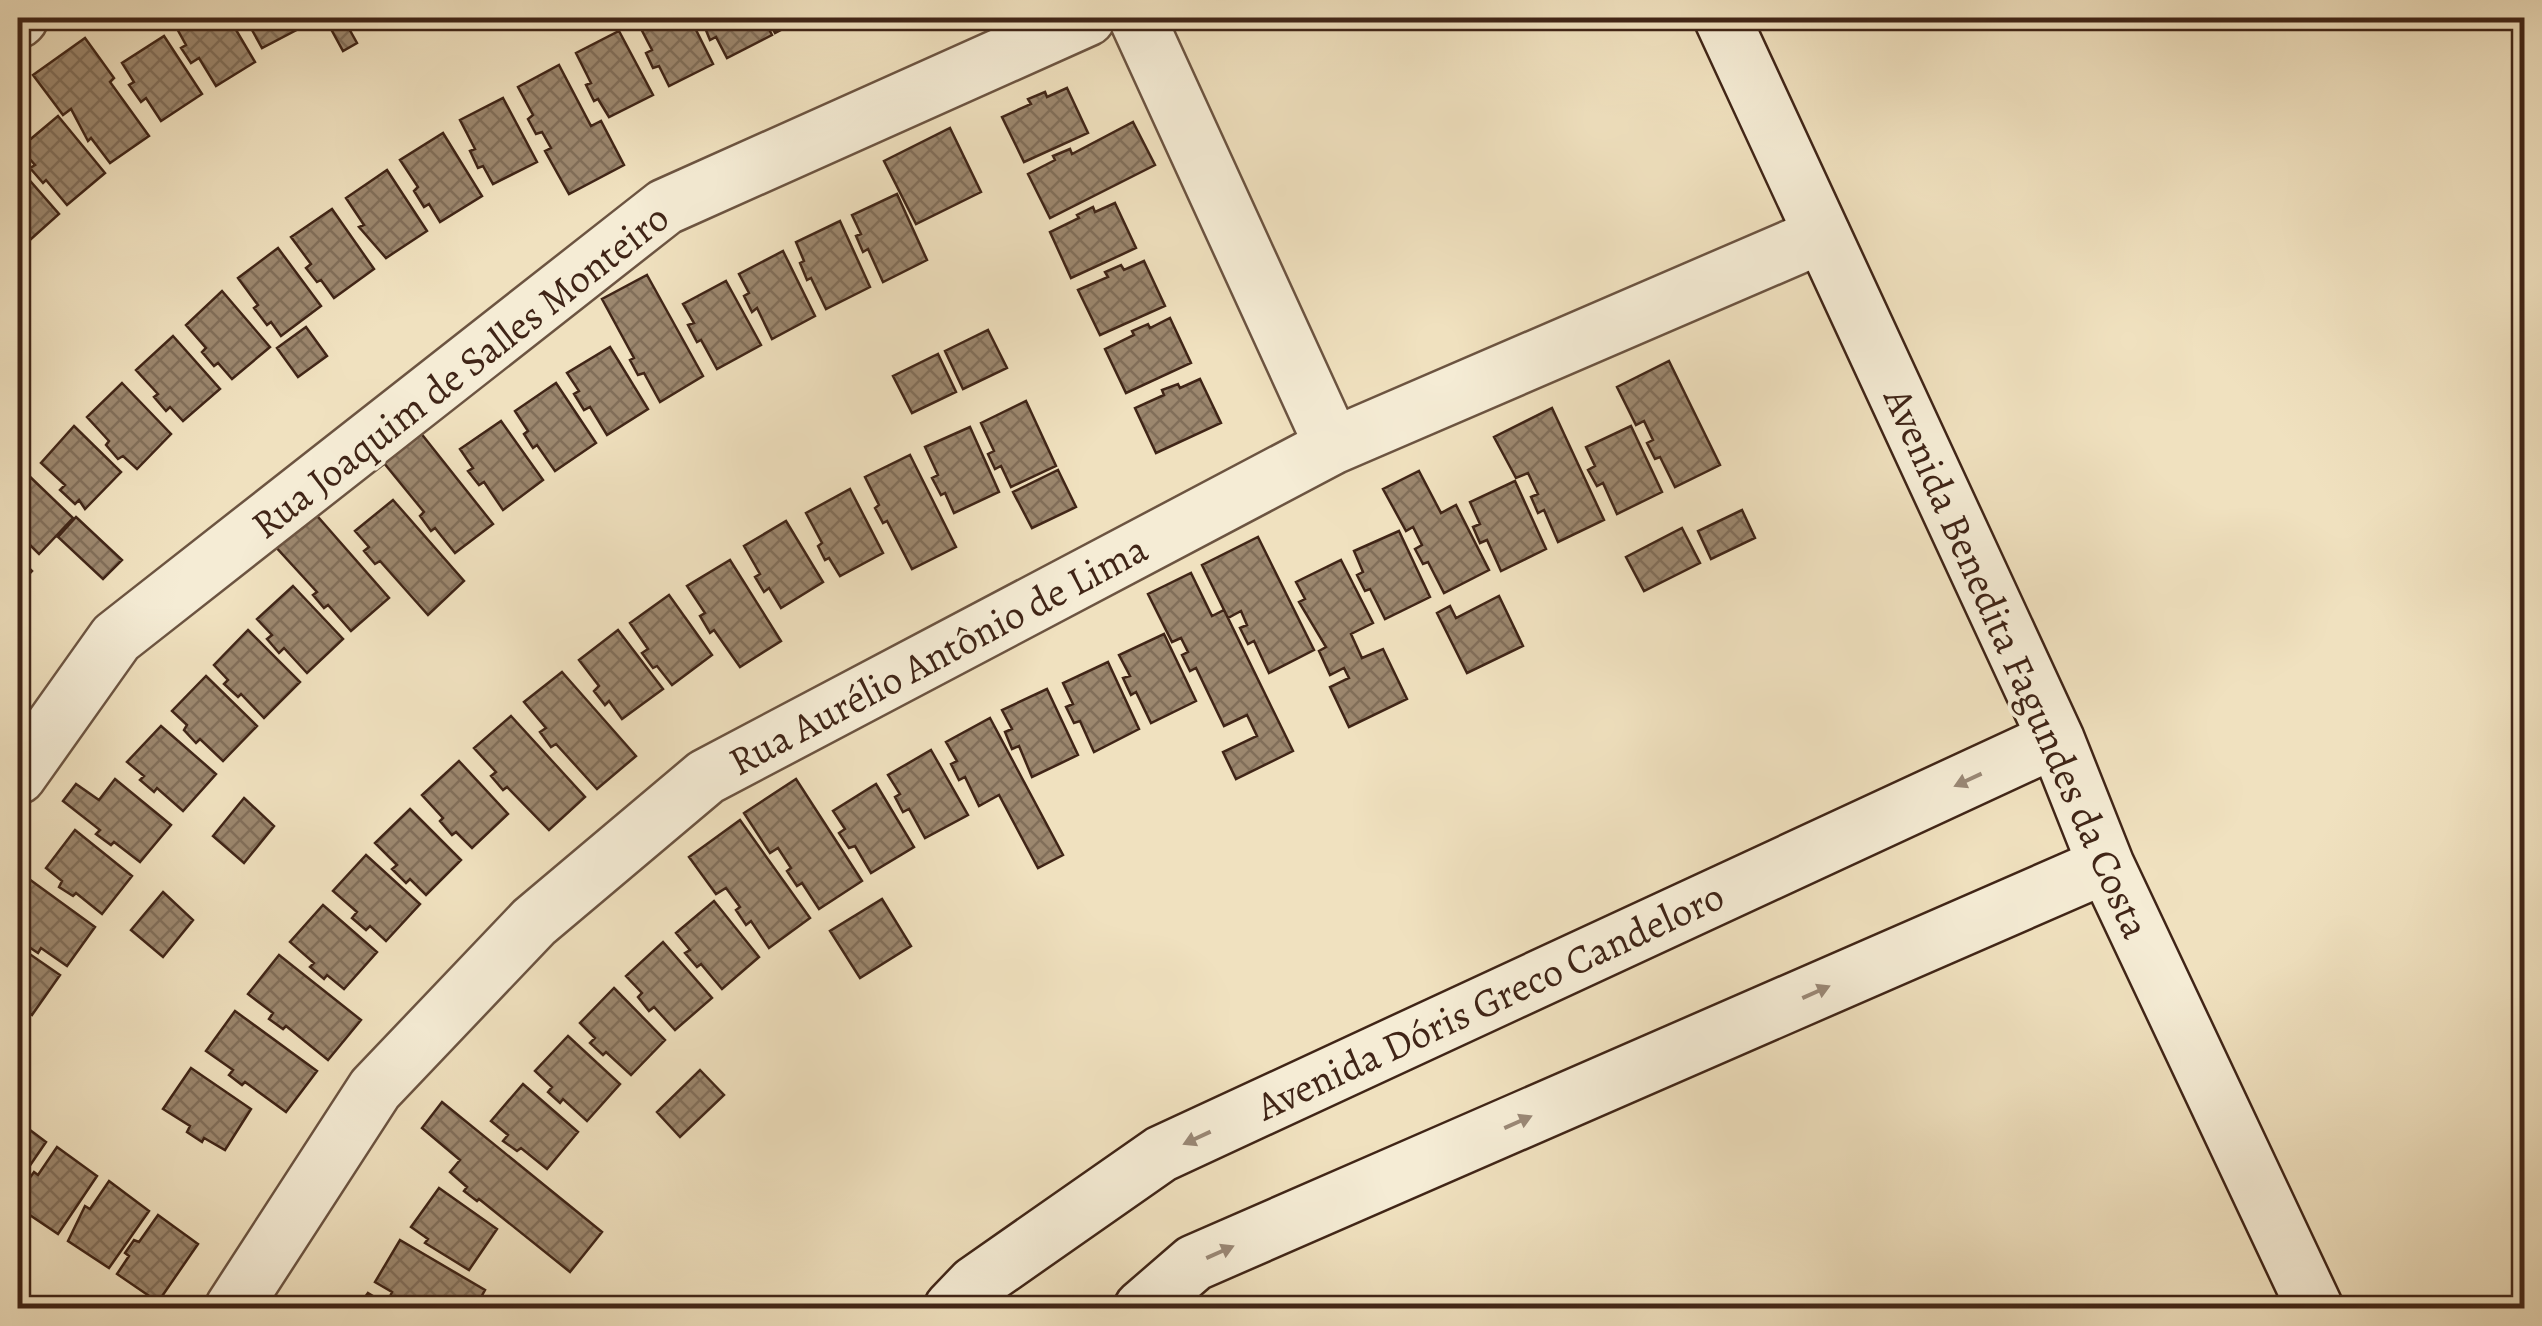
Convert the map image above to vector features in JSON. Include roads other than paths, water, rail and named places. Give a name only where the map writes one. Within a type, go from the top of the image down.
[{"type":"street","name":"Rua Joaquim de Salles Monteiro","points":[[18,776],[116,638],[665,208],[1087,18]]},
{"type":"street","points":[[1138,18],[1333,446]]},
{"type":"street","name":"Avenida Benedita Fagundes da Costa","points":[[1722,18],[2056,739],[2106,865],[2314,1308]]},
{"type":"street","name":"Rua Aurélio Antônio de Lima","points":[[233,1308],[375,1089],[534,922],[706,777],[1333,446],[1822,235]]},
{"type":"street","name":"Avenida Dóris Greco Candeloro","points":[[952,1308],[975,1284],[1161,1154],[2056,739]]},
{"type":"street","points":[[1142,1308],[1194,1263],[2106,865]]}]
